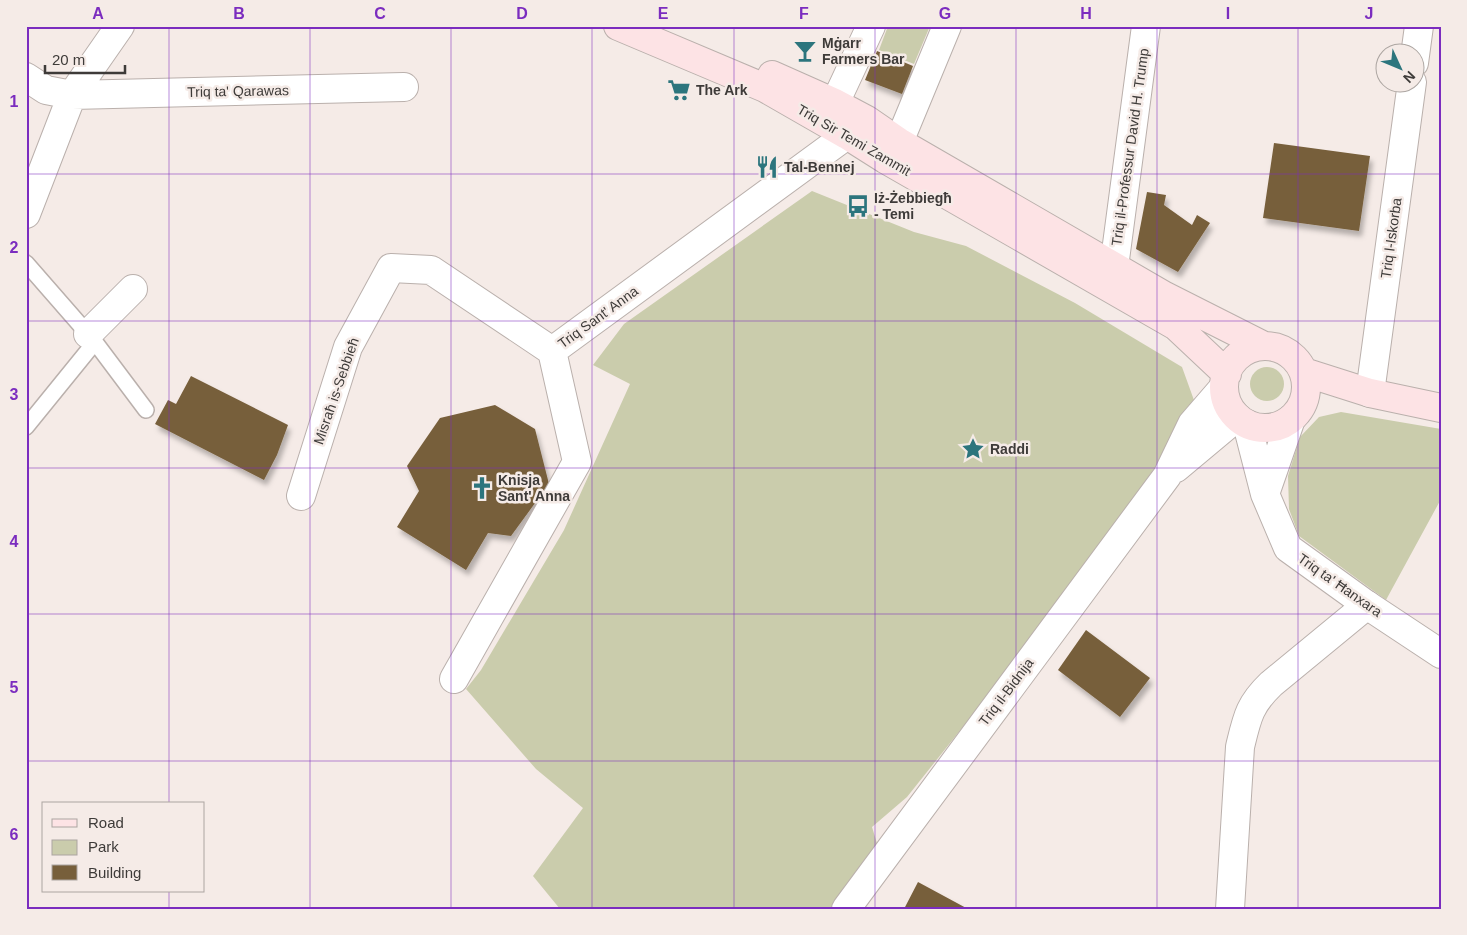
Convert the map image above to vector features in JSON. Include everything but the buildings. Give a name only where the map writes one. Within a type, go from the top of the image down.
[{"type":"main road","name":"Triq Sir Temi Zammit","points":[[618,26],[765,88],[847,118],[885,159],[1176,326],[1225,381]]},
{"type":"main road","name":"Triq Sir Temi Zammit","points":[[663,26],[899,142],[1165,296],[1262,345]]},
{"type":"main road","points":[[1262,345],[1275,346],[1288,352],[1298,360],[1307,384],[1306,395],[1296,412],[1281,425],[1270,428],[1258,428],[1242,420],[1230,408],[1226,398],[1225,381],[1233,361],[1241,354],[1251,348],[1262,345]]},
{"type":"main road","points":[[1304,372],[1370,393],[1441,408]]},
{"type":"main road","points":[[1296,412],[1370,393]]},
{"type":"street","points":[[26,214],[72,95],[120,26]]},
{"type":"street","name":"Triq Sant' Anna","points":[[454,679],[577,462],[552,351],[847,118],[871,26]]},
{"type":"street","points":[[899,142],[946,26]]},
{"type":"street","name":"Triq il-Professur David H. Trump","points":[[1114,267],[1146,26]]},
{"type":"street","points":[[1417,42],[1420,26]]},
{"type":"street","name":"Triq ta' Qarawas","points":[[26,77],[46,90],[72,95],[404,87]]},
{"type":"street","name":"Triq l-Iskorba","points":[[1370,393],[1411,92]]},
{"type":"street","name":"Misraħ is-Sebbieħ","points":[[300,496],[348,348],[391,268],[431,270],[552,351]]},
{"type":"street","points":[[91,338],[133,289]]},
{"type":"street","name":"Triq il-Bidnija","points":[[846,909],[1167,476],[1192,424],[1225,381]]},
{"type":"street","points":[[1265,494],[1296,412]]},
{"type":"street","name":"Triq il-Bidnija","points":[[1167,476],[1242,420]]},
{"type":"street","name":"Triq ta' Ħanxara","points":[[1242,420],[1265,494],[1288,548],[1441,654]]},
{"type":"street","points":[[1230,909],[1240,747],[1252,707],[1259,695],[1271,684],[1367,604]]},
{"type":"lane","points":[[26,263],[91,338],[146,410]]},
{"type":"lane","points":[[26,427],[91,338]]},
{"type":"green space","points":[[888,26],[930,26],[914,64],[879,50]]},
{"type":"green space","points":[[812,191],[914,232],[966,246],[1075,303],[1182,367],[1195,403],[1160,460],[1056,610],[907,797],[872,827],[879,850],[837,909],[560,909],[533,876],[583,808],[536,769],[466,689],[481,670],[564,530],[630,384],[593,365],[624,324]]},
{"type":"green space","points":[[1267,367],[1279,372],[1284,384],[1279,396],[1267,401],[1255,396],[1250,384],[1255,372]]},
{"type":"green space","points":[[1341,412],[1441,429],[1441,499],[1386,600],[1299,536],[1289,509],[1288,476],[1300,437],[1319,417]]},
{"type":"place","name":"Mġarr Farmers Bar","points":[[805,51]]},
{"type":"place","name":"The Ark","points":[[679,90]]},
{"type":"place","name":"Tal-Bennej","points":[[767,167]]},
{"type":"place","name":"Iż-Żebbiegħ - Temi","points":[[858,206]]},
{"type":"place","name":"Raddi","points":[[973,449]]},
{"type":"place","name":"Knisja Sant' Anna","points":[[482,488]]}]
